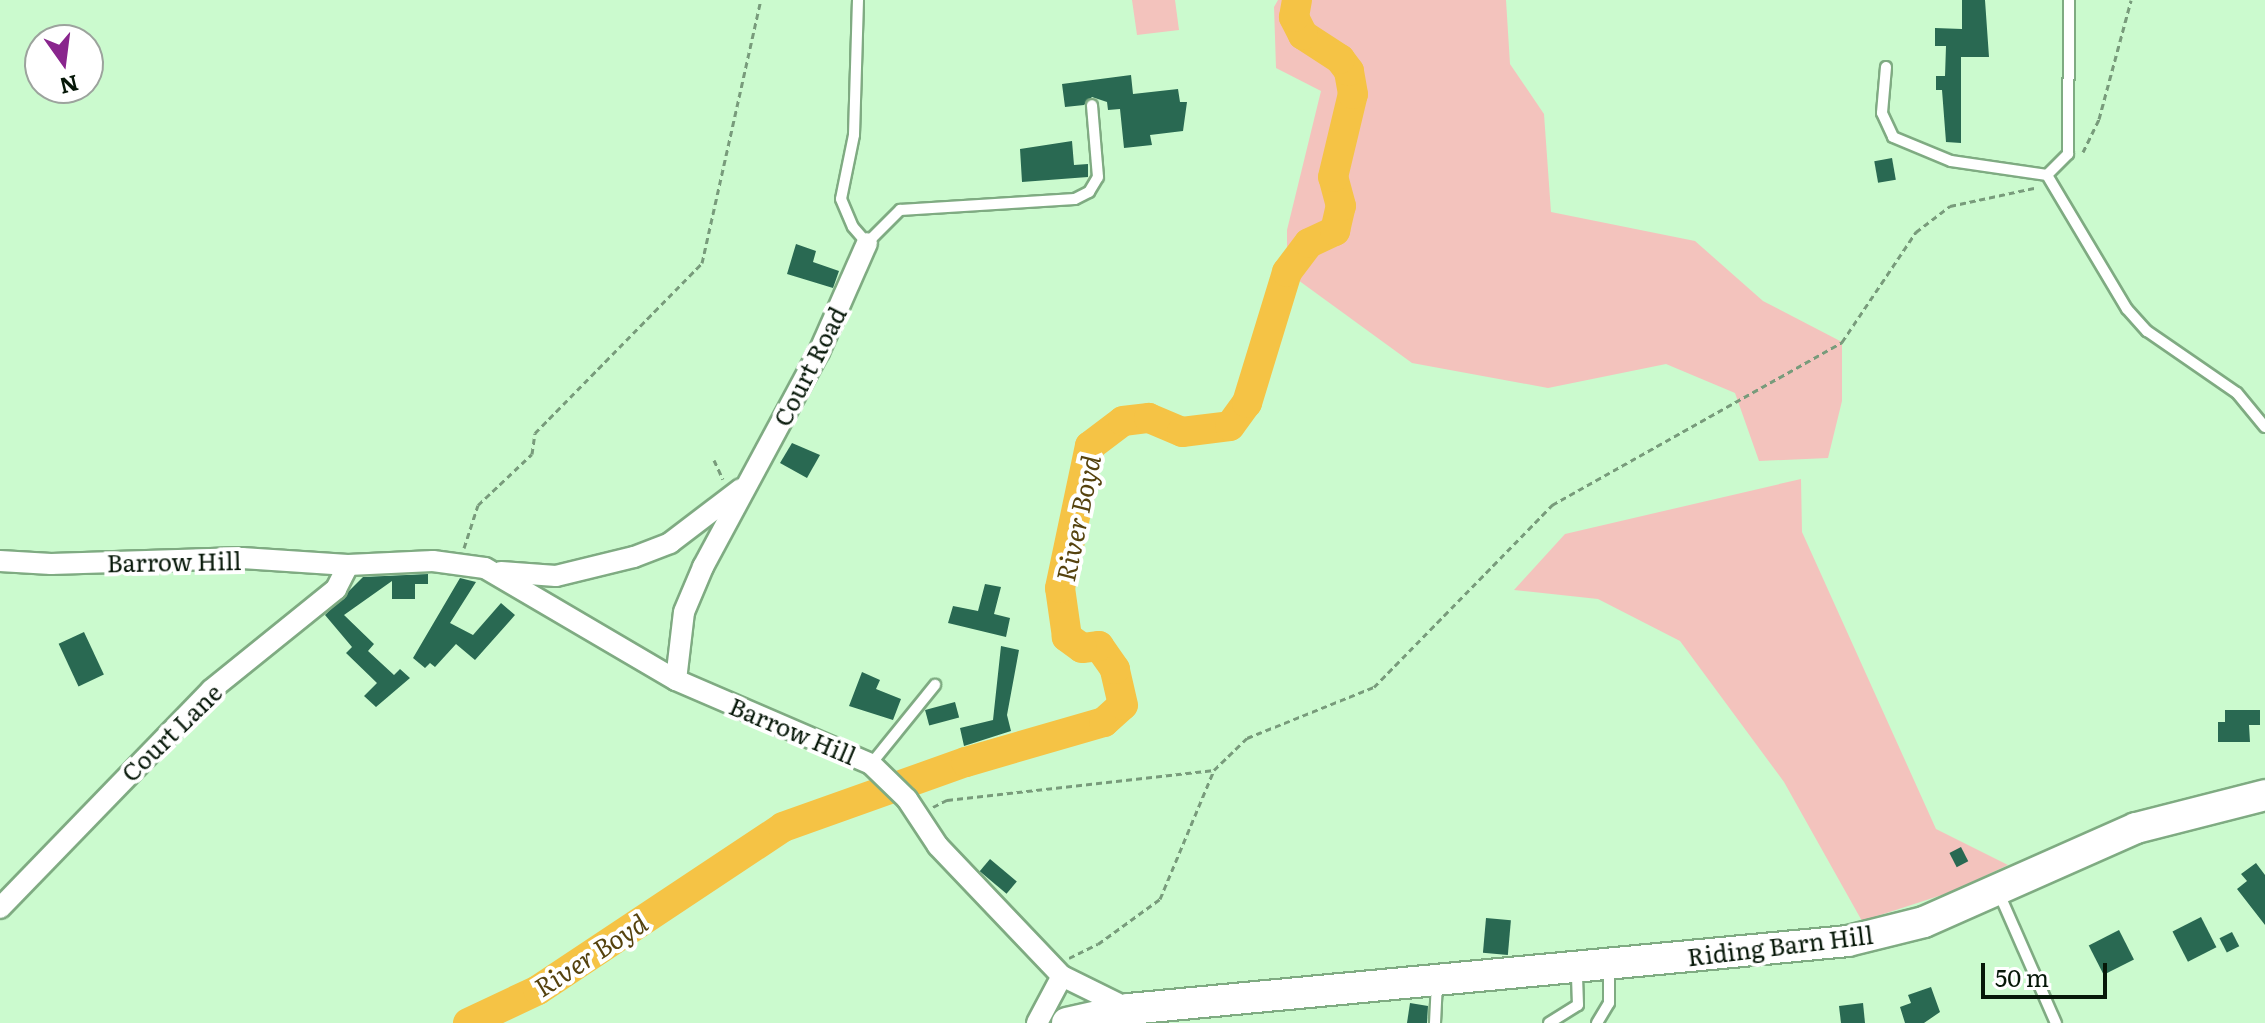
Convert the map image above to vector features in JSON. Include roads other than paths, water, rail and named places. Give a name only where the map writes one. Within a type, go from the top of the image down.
[{"type":"main road","name":"Riding Barn Hill","points":[[1067,1023],[1129,1009],[1848,941],[1924,922],[2133,829],[2265,795]]},
{"type":"street","name":"Court Road","points":[[676,680],[684,612],[745,486],[819,352],[867,243]]},
{"type":"street","name":"Court Road","points":[[485,568],[556,576],[634,557],[670,543],[745,486]]},
{"type":"street","name":"Barrow Hill","points":[[0,561],[51,564],[242,558],[348,565],[462,564],[485,568],[676,680],[871,764],[910,803],[938,846],[1057,969],[1129,1009]]},
{"type":"street","name":"Court Lane","points":[[0,908],[211,690],[336,589],[348,565]]},
{"type":"street","points":[[1037,1023],[1057,969]]},
{"type":"lane","points":[[858,0],[854,135],[841,199],[853,227],[867,243],[900,210],[1075,199],[1089,192],[1098,177],[1092,105]]},
{"type":"lane","points":[[2050,179],[2068,154],[2069,0]]},
{"type":"lane","points":[[1886,67],[1882,113],[1893,137],[1951,161],[2050,179],[2127,309],[2147,331],[2237,393],[2265,427]]},
{"type":"lane","points":[[871,764],[935,685]]},
{"type":"lane","points":[[1997,890],[2056,1023]]},
{"type":"lane","points":[[1597,1023],[1609,1003],[1609,964]]},
{"type":"lane","points":[[1549,1023],[1578,1005],[1577,967]]},
{"type":"lane","points":[[1426,981],[1435,1023]]},
{"type":"waterway","name":"River Boyd","points":[[468,1023],[538,990],[783,827],[966,762],[1104,722],[1123,705],[1115,669],[1099,646],[1082,648],[1067,637],[1060,588],[1090,446],[1123,421],[1149,418],[1182,432],[1230,426],[1247,403],[1287,272],[1309,243],[1335,231],[1341,206],[1333,177],[1353,94],[1349,71],[1340,59],[1303,35],[1294,17],[1297,0]]}]
